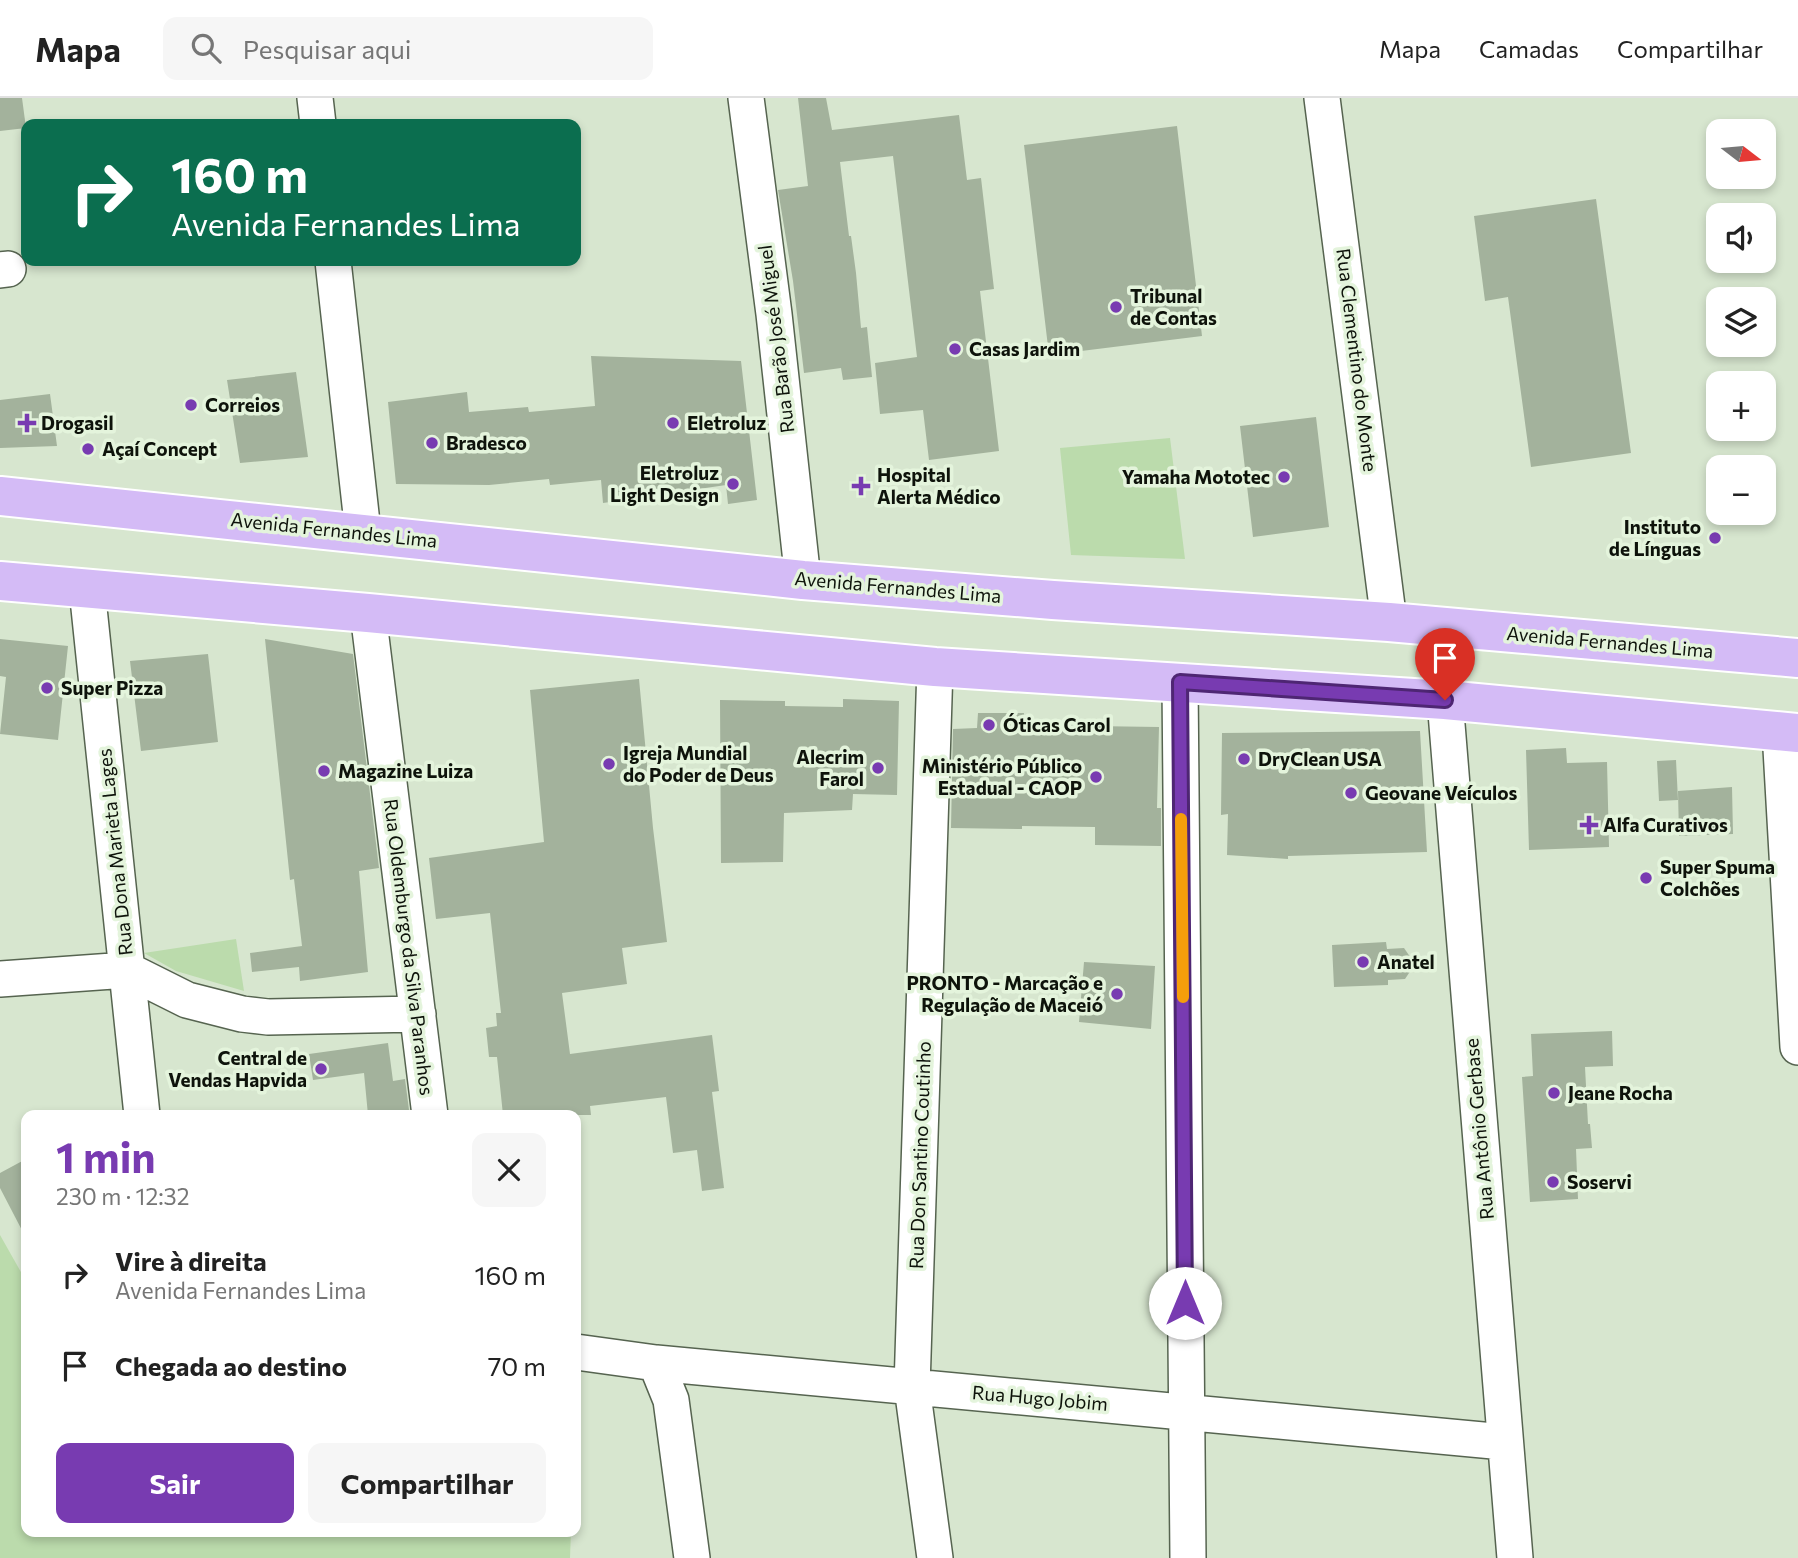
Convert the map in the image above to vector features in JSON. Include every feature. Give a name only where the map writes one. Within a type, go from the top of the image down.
[{"type":"highway","name":"Avenida Fernandes Lima","points":[[0,496],[803,580],[1389,622],[1798,658]]},
{"type":"highway","points":[[0,581],[935,667],[1445,700],[1789,732]]},
{"type":"street","points":[[315,98],[317,119]]},
{"type":"street","name":"Rua Barão José Miguel","points":[[746,98],[774,314],[803,580]]},
{"type":"street","name":"Rua Clementino do Monte","points":[[1322,98],[1389,622]]},
{"type":"street","points":[[334,266],[363,533]]},
{"type":"street","name":"Rua Dona Marieta Lages","points":[[87,589],[141,1110]]},
{"type":"street","name":"Rua Oldemburgo da Silva Paranhos","points":[[368,613],[429,1110]]},
{"type":"street","name":"Rua Don Santino Coutinho","points":[[934,1558],[912,1387],[935,667]]},
{"type":"street","points":[[1180,682],[1188,1558]]},
{"type":"street","name":"Rua Antônio Gerbase","points":[[1445,700],[1515,1558]]},
{"type":"street","points":[[1789,732],[1798,1047]]},
{"type":"street","points":[[0,979],[127,970],[187,1000],[243,1014],[268,1017],[418,1014]]},
{"type":"street","points":[[132,1036],[158,1014],[187,1000]]},
{"type":"street","name":"Rua Hugo Jobim","points":[[581,1353],[673,1364],[1504,1442]]},
{"type":"street","points":[[673,1364],[670,1400],[692,1558]]},
{"type":"green space","points":[[1170,438],[1185,559],[1071,555],[1060,448]]},
{"type":"green space","points":[[236,939],[244,991],[176,971],[144,953]]},
{"type":"green space","points":[[0,1235],[21,1272],[21,1537],[571,1537],[570,1558],[0,1558]]},
{"type":"building","points":[[0,98],[22,98],[25,119],[21,119],[21,129],[0,131]]},
{"type":"building","points":[[798,98],[826,98],[832,130],[959,115],[967,180],[981,178],[994,289],[980,291],[999,451],[929,460],[923,410],[880,414],[875,363],[917,357],[893,156],[840,162],[861,328],[867,327],[872,377],[843,380],[841,368],[804,373],[778,190],[808,186]]},
{"type":"building","points":[[1177,126],[1202,336],[1049,355],[1024,145]]},
{"type":"building","points":[[1596,199],[1631,453],[1531,467],[1508,297],[1485,301],[1474,216]]},
{"type":"building","points":[[591,356],[741,361],[757,500],[728,504],[726,485],[603,503],[601,480],[550,485],[549,479],[489,485],[396,484],[388,402],[467,392],[469,412],[528,407],[529,412],[595,406]]},
{"type":"building","points":[[296,372],[308,457],[240,463],[227,380]]},
{"type":"building","name":"Drogasil","points":[[50,394],[57,446],[0,448],[0,400]]},
{"type":"building","name":"Yamaha Mototec","points":[[1316,417],[1329,527],[1253,537],[1240,426]]},
{"type":"building","name":"Super Pizza","points":[[0,639],[68,646],[58,740],[0,734],[6,677],[0,676]]},
{"type":"building","name":"Magazine Luiza","points":[[265,639],[353,654],[379,868],[359,871],[368,972],[300,981],[299,967],[252,972],[250,953],[302,946],[294,879],[290,880]]},
{"type":"building","points":[[208,654],[218,742],[141,751],[130,661]]},
{"type":"building","points":[[639,679],[667,942],[622,948],[627,984],[562,993],[570,1054],[712,1035],[719,1091],[712,1092],[724,1188],[702,1191],[697,1150],[673,1153],[666,1097],[590,1106],[591,1115],[581,1115],[581,1110],[502,1110],[497,1057],[489,1057],[486,1028],[497,1026],[496,1013],[501,1013],[490,913],[436,919],[429,858],[544,842],[530,690]]},
{"type":"building","points":[[843,699],[899,701],[897,795],[853,794],[852,810],[784,813],[783,862],[721,863],[720,700],[785,701],[785,706],[843,707]]},
{"type":"building","points":[[978,713],[1024,713],[1023,725],[1159,727],[1157,808],[1161,808],[1161,846],[1095,845],[1095,827],[951,828],[953,729],[977,728]]},
{"type":"building","points":[[1420,731],[1427,852],[1288,856],[1288,859],[1227,855],[1228,814],[1221,815],[1222,733]]},
{"type":"building","points":[[1566,748],[1567,763],[1607,762],[1609,847],[1529,850],[1526,750]]},
{"type":"building","points":[[1676,760],[1678,800],[1659,801],[1657,761]]},
{"type":"building","points":[[1732,787],[1733,834],[1679,836],[1678,791]]},
{"type":"building","points":[[1386,942],[1387,949],[1404,948],[1415,964],[1405,979],[1388,980],[1388,985],[1334,987],[1332,945]]},
{"type":"building","name":"PRONTO - Marcação e Regulação de Maceió","points":[[1084,962],[1155,966],[1151,1029],[1079,1022]]},
{"type":"building","points":[[1612,1031],[1613,1066],[1585,1067],[1592,1148],[1576,1149],[1578,1199],[1530,1202],[1522,1077],[1533,1076],[1531,1034]]},
{"type":"building","points":[[388,1043],[393,1081],[405,1079],[409,1110],[368,1110],[364,1073],[313,1080],[309,1054]]},
{"type":"building","points":[[21,1162],[21,1228],[0,1188],[0,1173]]},
{"type":"slow traffic","points":[[1181,819],[1183,997]]},
{"type":"place","name":"Tribunal de Contas","points":[[1116,307]]},
{"type":"place","name":"Casas Jardim","points":[[955,349]]},
{"type":"place","name":"Correios","points":[[191,405]]},
{"type":"place","name":"Drogasil","points":[[27,423]]},
{"type":"place","name":"Eletroluz","points":[[673,423]]},
{"type":"place","name":"Bradesco","points":[[432,443]]},
{"type":"place","name":"Açaí Concept","points":[[88,449]]},
{"type":"place","name":"Yamaha Mototec","points":[[1284,477]]},
{"type":"place","name":"Eletroluz Light Design","points":[[733,484]]},
{"type":"place","name":"Hospital Alerta Médico","points":[[861,486]]},
{"type":"place","name":"Instituto de Línguas","points":[[1715,538]]},
{"type":"place","name":"Super Pizza","points":[[47,688]]},
{"type":"place","name":"Óticas Carol","points":[[989,725]]},
{"type":"place","name":"DryClean USA","points":[[1244,759]]},
{"type":"place","name":"Igreja Mundial do Poder de Deus","points":[[609,764]]},
{"type":"place","name":"Alecrim Farol","points":[[878,768]]},
{"type":"place","name":"Magazine Luiza","points":[[324,771]]},
{"type":"place","name":"Ministério Público Estadual - CAOP","points":[[1096,777]]},
{"type":"place","name":"Geovane Veículos","points":[[1351,793]]},
{"type":"place","name":"Alfa Curativos","points":[[1589,825]]},
{"type":"place","name":"Super Spuma Colchões","points":[[1646,878]]},
{"type":"place","name":"Anatel","points":[[1363,962]]},
{"type":"place","name":"PRONTO - Marcação e Regulação de Maceió","points":[[1117,994]]},
{"type":"place","name":"Central de Vendas Hapvida","points":[[321,1069]]},
{"type":"place","name":"Jeane Rocha","points":[[1554,1093]]},
{"type":"place","name":"Soservi","points":[[1553,1182]]},
{"type":"route","points":[[1185,1303],[1180,682],[1445,700]]}]
